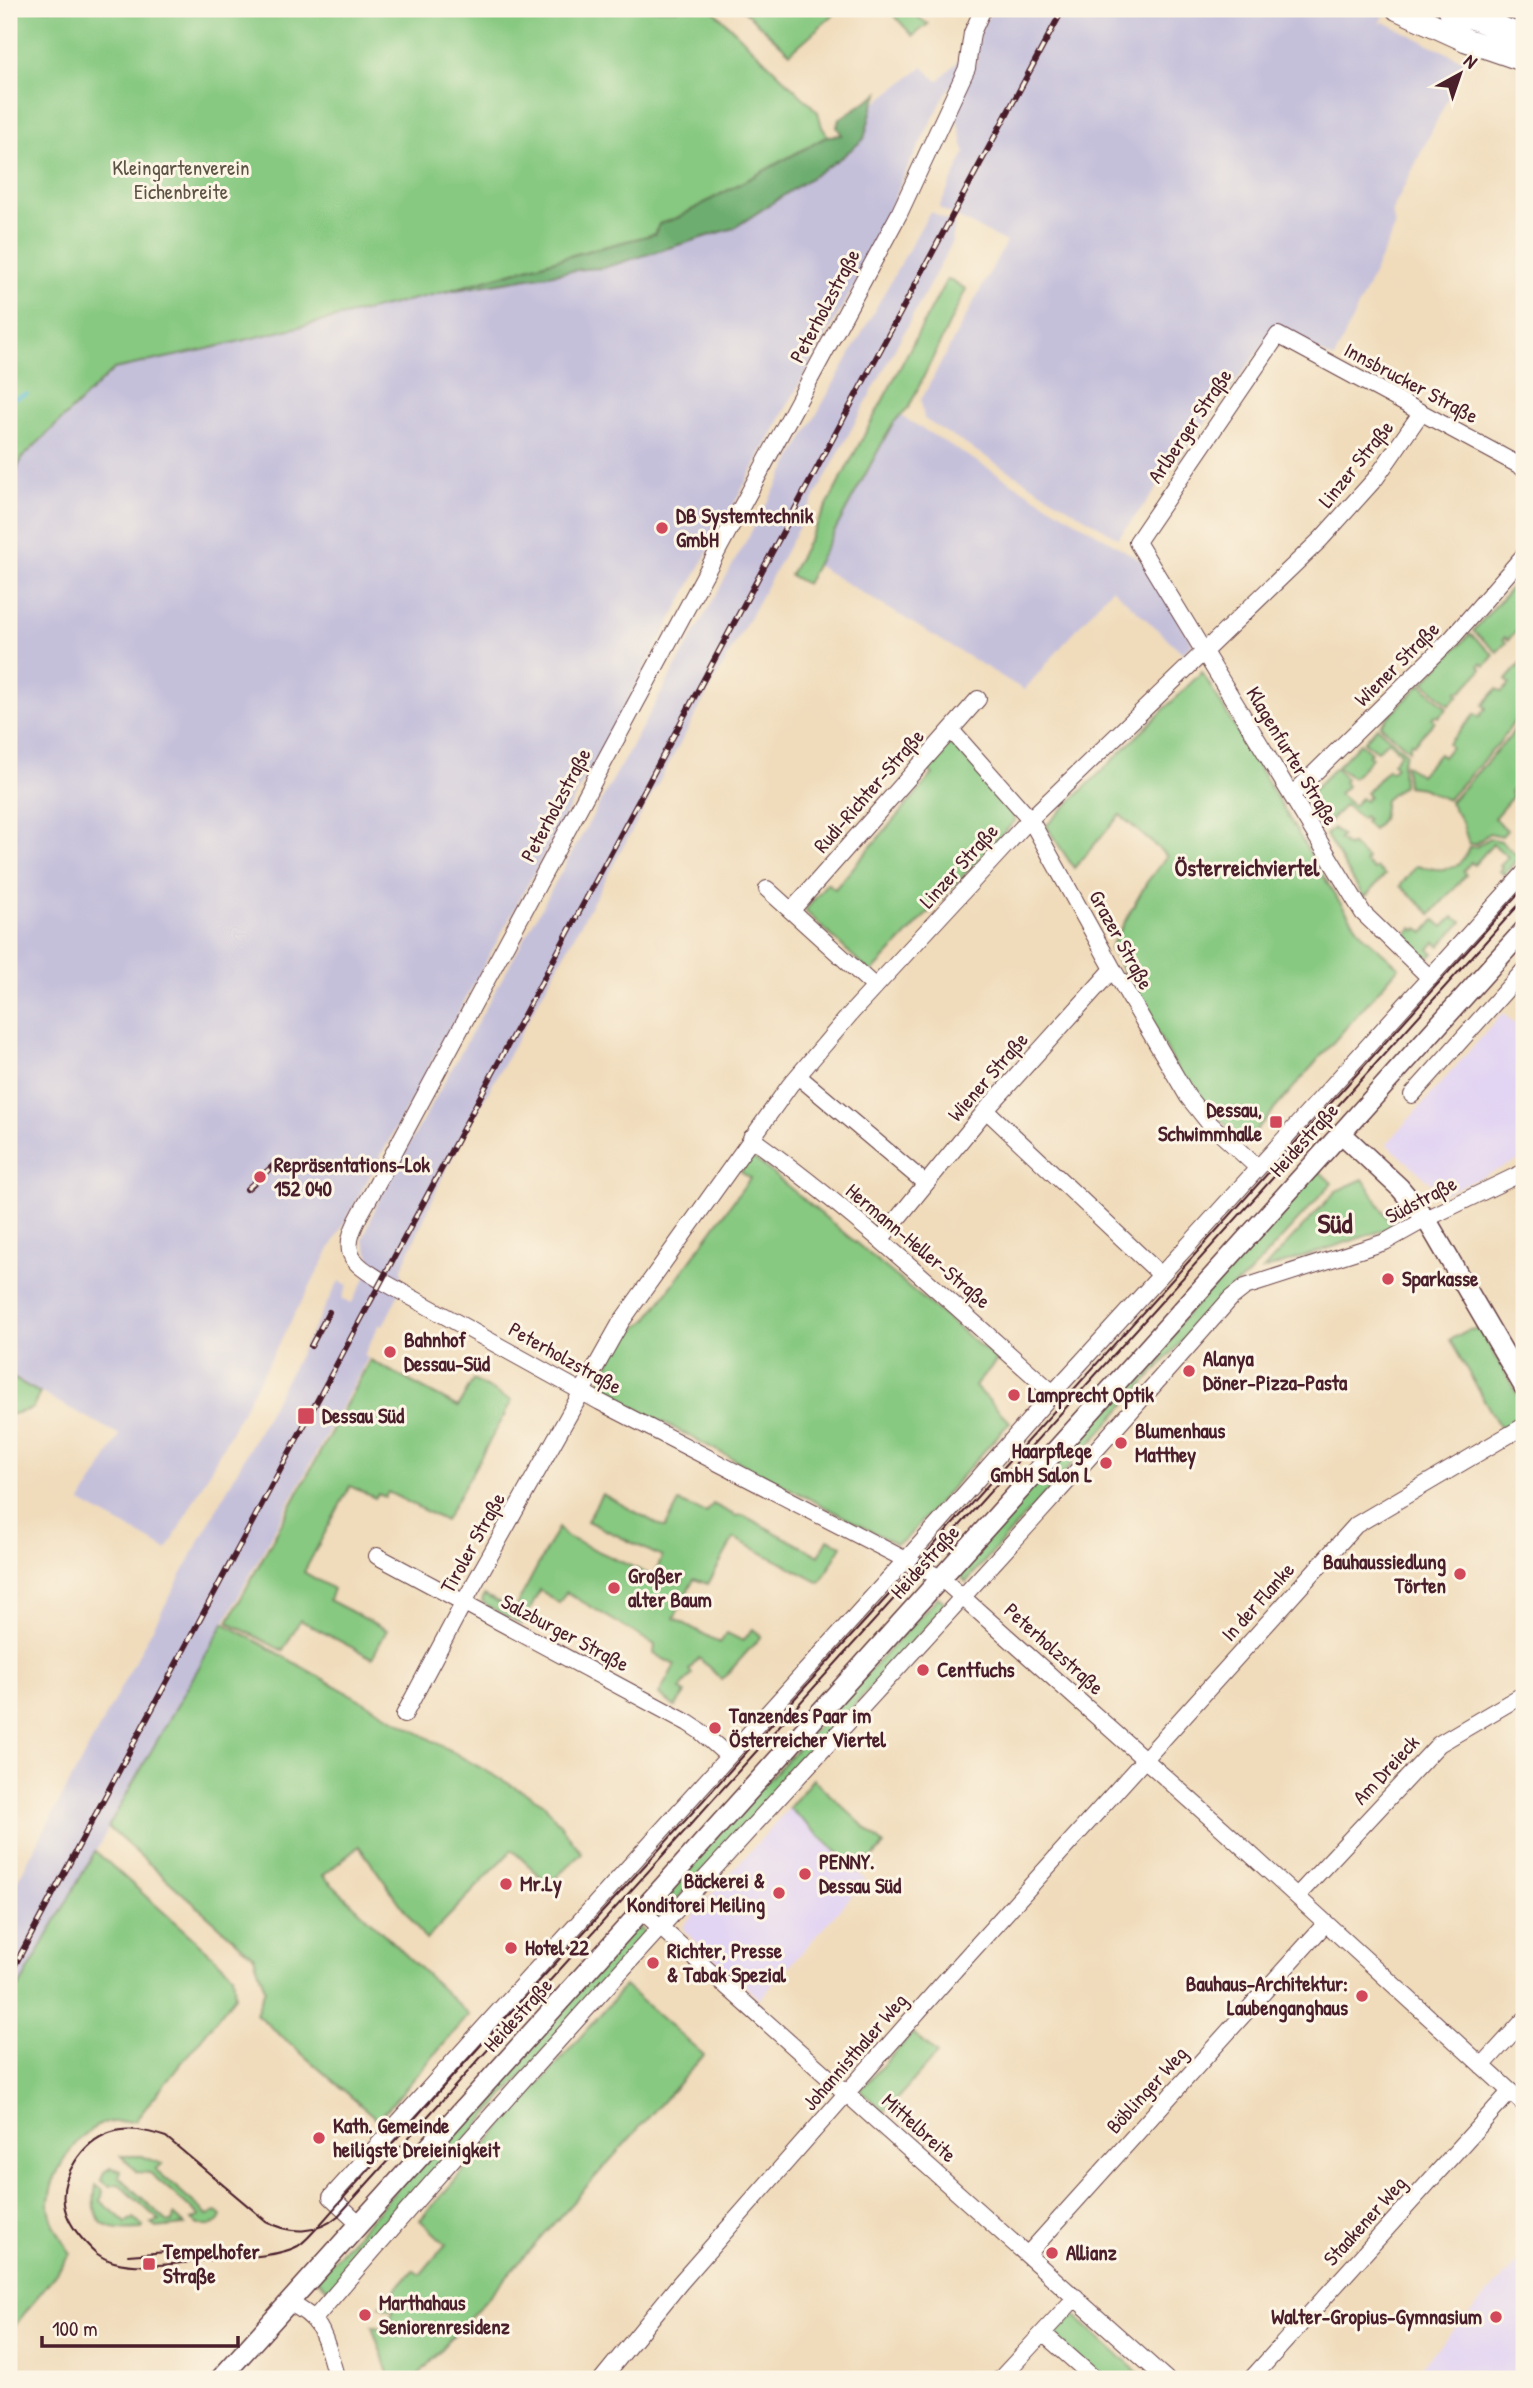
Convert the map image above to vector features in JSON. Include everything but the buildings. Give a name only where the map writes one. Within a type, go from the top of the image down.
[{"type":"main road","points":[[1398,9],[1470,29],[1524,37]]},
{"type":"main road","points":[[1450,9],[1470,29],[1524,60]]},
{"type":"street","name":"Peterholzstraße","points":[[983,9],[972,33],[967,68],[899,214],[378,1182],[350,1238],[349,1251],[352,1258],[364,1269],[581,1391],[941,1578],[1146,1759],[1524,2104]]},
{"type":"street","name":"Innsbrucker Straße","points":[[1278,335],[1524,468]]},
{"type":"street","name":"Arlberger Straße","points":[[1137,542],[1278,335]]},
{"type":"street","name":"Linzer Straße","points":[[581,1391],[621,1322],[798,1076],[875,987],[1030,819],[1321,538],[1376,478],[1422,414]]},
{"type":"street","name":"Klagenfurter Straße","points":[[1137,542],[1363,913],[1430,978]]},
{"type":"street","name":"Wiener Straße","points":[[1292,795],[1452,638],[1524,555]]},
{"type":"street","name":"Rudi-Richter-Straße","points":[[792,911],[978,699]]},
{"type":"street","name":"Grazer Straße","points":[[951,730],[1030,819],[1188,1097],[1208,1122],[1258,1168]]},
{"type":"street","name":"Heidestraße","points":[[360,2224],[331,2197],[939,1523],[1053,1392],[1524,873]]},
{"type":"street","points":[[767,889],[875,987]]},
{"type":"street","name":"Heidestraße","points":[[220,2379],[1524,930]]},
{"type":"street","name":"Wiener Straße","points":[[880,1240],[986,1110],[1113,969]]},
{"type":"street","points":[[1412,1095],[1524,971]]},
{"type":"street","points":[[798,1076],[925,1183]]},
{"type":"street","points":[[986,1110],[1161,1275]]},
{"type":"street","points":[[1341,1133],[1400,1188],[1426,1219],[1524,1387]]},
{"type":"street","name":"Hermann-Heller-Straße","points":[[751,1138],[880,1240],[1053,1392]]},
{"type":"street","name":"Südstraße","points":[[963,1596],[1231,1297],[1254,1283],[1385,1242],[1524,1171]]},
{"type":"street","name":"Tiroler Straße","points":[[404,1715],[581,1391]]},
{"type":"street","name":"In der Flanke","points":[[1146,1759],[1356,1525],[1524,1426]]},
{"type":"street","name":"Salzburger Straße","points":[[377,1556],[688,1723],[728,1756]]},
{"type":"street","points":[[315,2318],[660,1927],[963,1596]]},
{"type":"street","name":"Am Dreieck","points":[[1297,1896],[1439,1744],[1524,1694]]},
{"type":"street","name":"Johannisthaler Weg","points":[[603,2379],[680,2283],[1146,1759]]},
{"type":"street","name":"Mittelbreite","points":[[642,1911],[848,2092],[1166,2379]]},
{"type":"street","name":"Böblinger Weg","points":[[1028,2254],[1326,1923]]},
{"type":"street","points":[[1482,2066],[1524,2020]]},
{"type":"street","name":"Staakener Weg","points":[[1251,2379],[1510,2092]]},
{"type":"street","points":[[1000,2379],[1076,2297]]},
{"type":"street","points":[[289,2303],[315,2318],[320,2325],[337,2379]]},
{"type":"street","points":[[1044,2333],[1095,2379]]},
{"type":"shaded area","points":[[993,9],[1387,9],[1379,24],[1384,22],[1466,62],[1392,211],[1395,227],[1334,359],[1275,329],[1118,538],[924,419],[921,400],[1006,242],[939,208],[965,153],[955,110],[979,55],[961,73],[947,91],[904,175],[870,258],[167,1550],[81,1502],[120,1435],[9,1376],[9,484],[23,457],[113,369],[444,292],[603,268],[734,228],[842,157],[863,139],[873,105],[923,67],[938,81],[978,42],[983,24]]},
{"type":"shaded area","points":[[930,211],[955,225],[952,243],[447,1167],[402,1268],[402,1287],[383,1326],[379,1325],[364,1355],[368,1358],[224,1623],[9,2005],[9,1896],[339,1281],[348,1285],[342,1298],[351,1304],[373,1265],[363,1239],[379,1199]]},
{"type":"shaded area","points":[[898,414],[1142,561],[1193,644],[1183,653],[1112,588],[1024,690],[816,565]]},
{"type":"shaded area","points":[[1503,1013],[1524,1033],[1524,1158],[1443,1194],[1387,1144]]},
{"type":"shaded area","points":[[789,1808],[866,1880],[760,1999],[684,1931],[684,1925]]},
{"type":"shaded area","name":"Walter-Gropius-Gymnasium","points":[[1524,2255],[1524,2379],[1409,2379]]},
{"type":"green space","name":"Kleingartenverein Eichenbreite","points":[[9,9],[712,9],[818,112],[828,136],[677,218],[659,224],[655,234],[444,292],[114,369],[23,457],[9,484]]},
{"type":"green space","points":[[742,9],[840,9],[790,53]]},
{"type":"green space","points":[[888,9],[924,9],[918,17],[928,24],[913,36]]},
{"type":"green space","points":[[879,93],[864,139],[842,157],[734,228],[603,268],[444,292],[655,234],[659,224],[677,218],[828,136],[842,135],[837,127],[839,119]]},
{"type":"green space","points":[[947,279],[966,289],[909,407],[893,423],[806,584],[790,575]]},
{"type":"green space","points":[[1511,588],[1524,600],[1524,622],[1508,640],[1505,637],[1503,639],[1506,643],[1497,652],[1473,631]]},
{"type":"green space","points":[[1470,634],[1494,655],[1485,666],[1481,663],[1479,666],[1482,669],[1461,692],[1456,692],[1459,695],[1449,705],[1424,682]]},
{"type":"green space","points":[[1524,659],[1524,707],[1501,741],[1447,800],[1422,788],[1407,786],[1405,764],[1420,775],[1439,754],[1443,757],[1451,747],[1448,744],[1475,714],[1479,717],[1486,708],[1483,705],[1497,689],[1502,692],[1510,684],[1506,680]]},
{"type":"green space","points":[[1202,672],[1336,897],[1363,935],[1399,967],[1245,1143],[1189,1090],[1110,948],[1147,882],[1167,856],[1120,815],[1074,868],[1046,826]]},
{"type":"green space","points":[[1421,684],[1447,708],[1438,717],[1435,715],[1432,718],[1435,721],[1414,744],[1411,742],[1409,750],[1380,725]]},
{"type":"green space","points":[[1524,714],[1524,783],[1522,786],[1518,783],[1510,792],[1513,796],[1494,818],[1507,830],[1502,836],[1489,833],[1476,844],[1469,844],[1462,822],[1450,802],[1509,738]]},
{"type":"green space","points":[[1377,727],[1406,753],[1402,763],[1403,785],[1385,800],[1382,819],[1373,830],[1365,822],[1367,819],[1364,816],[1362,819],[1345,805],[1322,829],[1316,820],[1321,815],[1316,808],[1312,811],[1307,801],[1308,795],[1335,768],[1346,779],[1344,782],[1347,786],[1339,794],[1353,806],[1361,798],[1365,801],[1369,796],[1366,793],[1388,769],[1391,772],[1396,767],[1393,763],[1401,753],[1388,741],[1377,751],[1364,742]]},
{"type":"green space","points":[[952,743],[1014,814],[1015,821],[871,973],[805,911],[827,883],[835,889],[933,774],[926,768],[942,749]]},
{"type":"green space","points":[[1360,743],[1371,752],[1368,755],[1372,758],[1353,778],[1337,767]]},
{"type":"green space","points":[[1333,828],[1342,836],[1339,839],[1348,847],[1351,844],[1367,859],[1365,862],[1385,875],[1364,898],[1326,835]]},
{"type":"green space","points":[[1489,838],[1501,841],[1519,857],[1504,875],[1500,866],[1508,857],[1493,844],[1474,865],[1471,862],[1463,871],[1466,875],[1431,914],[1400,886],[1416,866],[1441,869],[1455,866],[1465,856],[1469,847],[1476,847]]},
{"type":"green space","points":[[1453,917],[1462,922],[1440,946],[1435,942],[1429,949],[1434,953],[1429,958],[1423,957],[1403,939],[1412,928],[1415,931],[1418,928],[1424,933],[1435,920],[1443,927]]},
{"type":"green space","points":[[750,1159],[755,1159],[997,1360],[975,1386],[1010,1422],[905,1540],[896,1544],[599,1389],[599,1382],[621,1340],[647,1320],[750,1178],[741,1172]]},
{"type":"green space","points":[[1318,1170],[1332,1183],[1247,1276],[1228,1290],[966,1582],[955,1570]]},
{"type":"green space","points":[[1363,1179],[1393,1227],[1263,1270],[1336,1191]]},
{"type":"green space","points":[[1480,1329],[1524,1406],[1522,1419],[1502,1431],[1450,1340],[1468,1330]]},
{"type":"green space","points":[[370,1360],[458,1407],[473,1380],[512,1401],[445,1521],[388,1492],[385,1497],[378,1494],[375,1498],[350,1486],[304,1572],[333,1589],[329,1600],[387,1630],[372,1658],[300,1620],[283,1651],[228,1622]]},
{"type":"green space","points":[[9,1376],[40,1393],[32,1409],[9,1415]]},
{"type":"green space","points":[[602,1494],[665,1528],[679,1502],[706,1513],[713,1504],[736,1516],[743,1515],[819,1556],[828,1539],[842,1546],[820,1583],[734,1538],[708,1584],[694,1579],[674,1618],[720,1643],[727,1633],[743,1641],[753,1629],[761,1636],[722,1680],[699,1658],[689,1670],[692,1674],[680,1689],[685,1693],[675,1707],[659,1694],[675,1665],[654,1654],[655,1645],[566,1592],[559,1603],[540,1590],[522,1625],[482,1601],[484,1595],[514,1610],[558,1528],[565,1536],[654,1577],[662,1557],[587,1521]]},
{"type":"green space","points":[[938,1597],[947,1604],[658,1920],[647,1910]]},
{"type":"green space","points":[[224,1623],[543,1803],[582,1853],[549,1884],[512,1850],[426,1940],[359,1846],[323,1876],[469,2015],[378,2120],[256,2014],[265,1989],[254,1957],[108,1827]]},
{"type":"green space","points":[[813,1779],[884,1845],[859,1872],[789,1808]]},
{"type":"green space","points":[[95,1851],[233,1974],[235,1996],[135,2121],[106,2123],[92,2129],[66,2157],[54,2181],[49,2204],[54,2223],[71,2254],[9,2333],[9,2005]]},
{"type":"green space","points":[[634,1923],[647,1934],[331,2293],[317,2279]]},
{"type":"green space","points":[[625,1986],[704,2055],[415,2379],[390,2379],[372,2326],[388,2330],[393,2310],[380,2306],[413,2270],[420,2275],[446,2244],[420,2220]]},
{"type":"green space","points":[[913,2033],[937,2054],[885,2112],[860,2090]]},
{"type":"green space","points":[[121,2156],[142,2156],[162,2164],[155,2169],[208,2215],[217,2212],[222,2216],[220,2220],[212,2225],[198,2225],[192,2220],[200,2216],[150,2173],[137,2172]]},
{"type":"green space","points":[[110,2168],[121,2170],[119,2177],[168,2222],[172,2222],[174,2215],[185,2225],[156,2228],[151,2224],[160,2221],[119,2184],[109,2186],[101,2180],[104,2172]]},
{"type":"green space","points":[[96,2185],[103,2191],[101,2201],[126,2223],[134,2219],[142,2229],[118,2229],[102,2224],[95,2210]]},
{"type":"green space","points":[[1073,2314],[1145,2379],[1101,2379],[1053,2336]]},
{"type":"waterway","points":[[9,400],[27,394]]},
{"type":"tram line","points":[[1524,888],[899,1584],[440,2090],[358,2182],[317,2228],[306,2240],[290,2250],[269,2255],[151,2265],[114,2262],[87,2245],[74,2229],[67,2214],[64,2204],[66,2182],[75,2161],[90,2144],[99,2137],[124,2130],[145,2131],[166,2137],[266,2221],[275,2225],[294,2230],[312,2229],[321,2227],[338,2216],[1524,899]]},
{"type":"tram line","points":[[128,2255],[180,2251]]},
{"type":"railway","points":[[9,1976],[1063,9]]},
{"type":"railway","points":[[247,1189],[274,1165]]},
{"type":"railway","points":[[311,1346],[329,1312]]},
{"type":"place","name":"DB Systemtechnik GmbH","points":[[662,528]]},
{"type":"place","name":"Dessau, Schwimmhalle","points":[[1276,1122]]},
{"type":"place","name":"Repräsentations-Lok 152 040","points":[[260,1177]]},
{"type":"place","name":"Sparkasse","points":[[1388,1279]]},
{"type":"place","name":"Bahnhof Dessau-Süd","points":[[390,1352]]},
{"type":"place","name":"Alanya Döner-Pizza-Pasta","points":[[1189,1371]]},
{"type":"place","name":"Lamprecht Optik","points":[[1014,1395]]},
{"type":"place","name":"Dessau Süd","points":[[306,1416]]},
{"type":"place","name":"Blumenhaus Matthey","points":[[1121,1443]]},
{"type":"place","name":"Haarpflege GmbH Salon L","points":[[1106,1463]]},
{"type":"place","name":"Bauhaussiedlung Törten","points":[[1460,1574]]},
{"type":"place","name":"Großer alter Baum","points":[[614,1588]]},
{"type":"place","name":"Centfuchs","points":[[923,1670]]},
{"type":"place","name":"Tanzendes Paar im Österreicher Viertel","points":[[715,1728]]},
{"type":"place","name":"PENNY. Dessau Süd","points":[[805,1874]]},
{"type":"place","name":"Mr.Ly","points":[[506,1884]]},
{"type":"place","name":"Bäckerei & Konditorei Meiling","points":[[779,1893]]},
{"type":"place","name":"Hotel 22","points":[[511,1948]]},
{"type":"place","name":"Richter, Presse & Tabak Spezial","points":[[653,1963]]},
{"type":"place","name":"Bauhaus-Architektur: Laubenganghaus","points":[[1362,1996]]},
{"type":"place","name":"Kath. Gemeinde heiligste Dreieinigkeit","points":[[319,2138]]},
{"type":"place","name":"Allianz","points":[[1052,2253]]},
{"type":"place","name":"Tempelhofer Straße","points":[[149,2264]]},
{"type":"place","name":"Marthahaus Seniorenresidenz","points":[[365,2315]]},
{"type":"place","name":"Walter-Gropius-Gymnasium","points":[[1496,2317]]},
{"type":"district","name":"Österreichviertel","points":[[1247,868]]},
{"type":"district","name":"Süd","points":[[1335,1223]]}]
